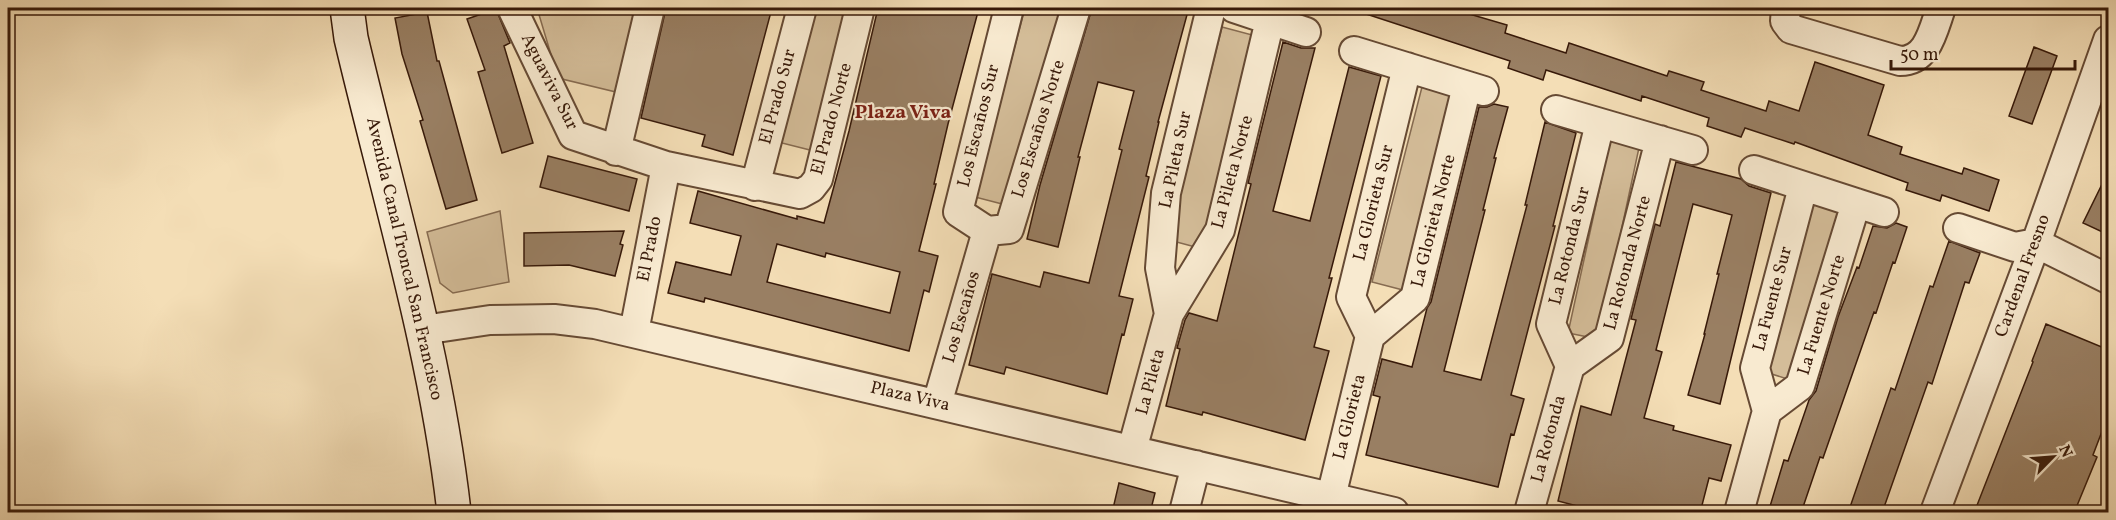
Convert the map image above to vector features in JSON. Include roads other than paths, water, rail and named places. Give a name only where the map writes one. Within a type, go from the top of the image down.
[{"type":"street","name":"Avenida Canal Troncal San Francisco","points":[[347,8],[354,48],[423,330],[439,410],[454,513]]},
{"type":"street","name":"Aguaviva Sur","points":[[512,8],[573,135],[666,166]]},
{"type":"street","points":[[616,151],[650,8]]},
{"type":"street","name":"El Prado Sur","points":[[755,186],[802,8]]},
{"type":"street","name":"El Prado Norte","points":[[666,166],[800,194],[811,188],[818,179],[860,8]]},
{"type":"street","name":"Los Escaños Sur","points":[[987,231],[958,212],[1009,8]]},
{"type":"street","name":"Los Escaños Norte","points":[[987,231],[1009,229],[1076,8]]},
{"type":"street","name":"La Pileta Sur","points":[[1169,314],[1160,268],[1166,193],[1211,8]]},
{"type":"street","points":[[1234,8],[1305,32]]},
{"type":"street","points":[[1785,8],[1785,21],[1791,29],[1900,62],[1917,58],[1923,52],[1941,8]]},
{"type":"street","name":"La Pileta Norte","points":[[1169,314],[1220,230],[1270,20]]},
{"type":"street","name":"Cardenal Fresno","points":[[1935,513],[2109,40]]},
{"type":"street","points":[[1354,51],[1407,67]]},
{"type":"street","name":"La Glorieta Norte","points":[[1370,336],[1415,298],[1476,88],[1407,67]]},
{"type":"street","name":"La Glorieta Sur","points":[[1370,336],[1351,297],[1407,67]]},
{"type":"street","points":[[1556,110],[1693,150]]},
{"type":"street","name":"La Rotonda Sur","points":[[1570,366],[1551,324],[1600,123]]},
{"type":"street","name":"La Rotonda Norte","points":[[1570,366],[1609,338],[1660,140]]},
{"type":"street","name":"El Prado","points":[[634,332],[666,166]]},
{"type":"street","points":[[1754,170],[1884,212]]},
{"type":"street","name":"La Fuente Sur","points":[[1767,411],[1755,368],[1803,187]]},
{"type":"street","name":"La Fuente Norte","points":[[1767,411],[1800,386],[1856,203]]},
{"type":"street","points":[[1958,228],[2015,247],[2036,243],[2109,279]]},
{"type":"street","name":"Los Escaños","points":[[937,404],[987,231]]},
{"type":"street","name":"La Pileta","points":[[1132,450],[1169,314]]},
{"type":"street","name":"Plaza Viva","points":[[423,330],[490,320],[522,319],[595,324],[1394,513]]},
{"type":"street","name":"La Glorieta","points":[[1331,497],[1370,336]]},
{"type":"street","name":"La Rotonda","points":[[1529,513],[1570,366]]},
{"type":"street","points":[[1739,513],[1767,411]]},
{"type":"street","points":[[1184,513],[1196,465]]},
{"type":"district","name":"Plaza Viva","points":[[903,113]]}]
